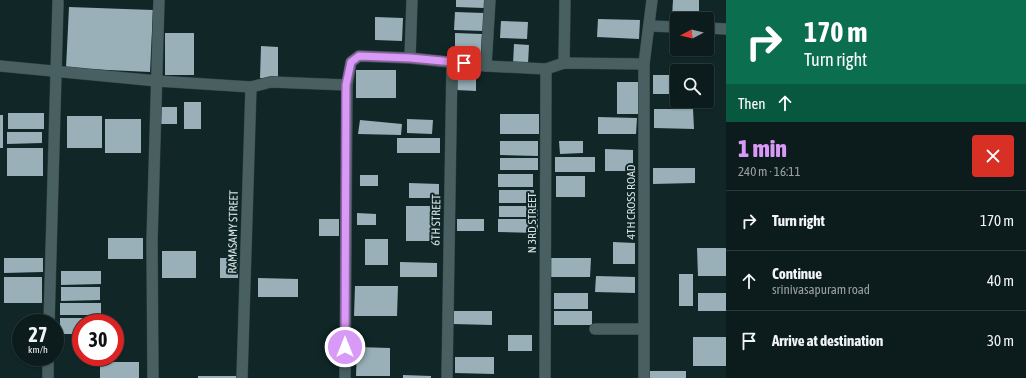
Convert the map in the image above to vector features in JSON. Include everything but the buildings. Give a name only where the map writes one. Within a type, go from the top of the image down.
[{"type":"street","points":[[153,378],[152,241],[159,0]]},
{"type":"street","points":[[410,58],[412,0]]},
{"type":"street","points":[[486,66],[490,0]]},
{"type":"street","points":[[564,63],[565,0]]},
{"type":"street","name":"4TH CROSS ROAD","points":[[644,378],[644,64],[652,0]]},
{"type":"street","points":[[49,314],[58,2]]},
{"type":"street","points":[[649,26],[670,27]]},
{"type":"street","points":[[714,28],[726,29]]},
{"type":"street","points":[[344,378],[346,85],[351,62],[359,56],[410,58],[486,66],[546,69],[564,63],[644,64]]},
{"type":"street","name":"6TH STREET","points":[[447,378],[452,62]]},
{"type":"street","points":[[0,66],[157,81],[251,87],[271,82],[346,85]]},
{"type":"street","name":"N 3RD STREET","points":[[545,378],[546,69]]},
{"type":"street","name":"RAMASAMY STREET","points":[[242,378],[251,87]]},
{"type":"street","points":[[595,329],[644,329]]},
{"type":"street","points":[[48,366],[48,378]]},
{"type":"route","points":[[345,347],[346,85],[351,62],[359,56],[410,58],[464,63]]}]
